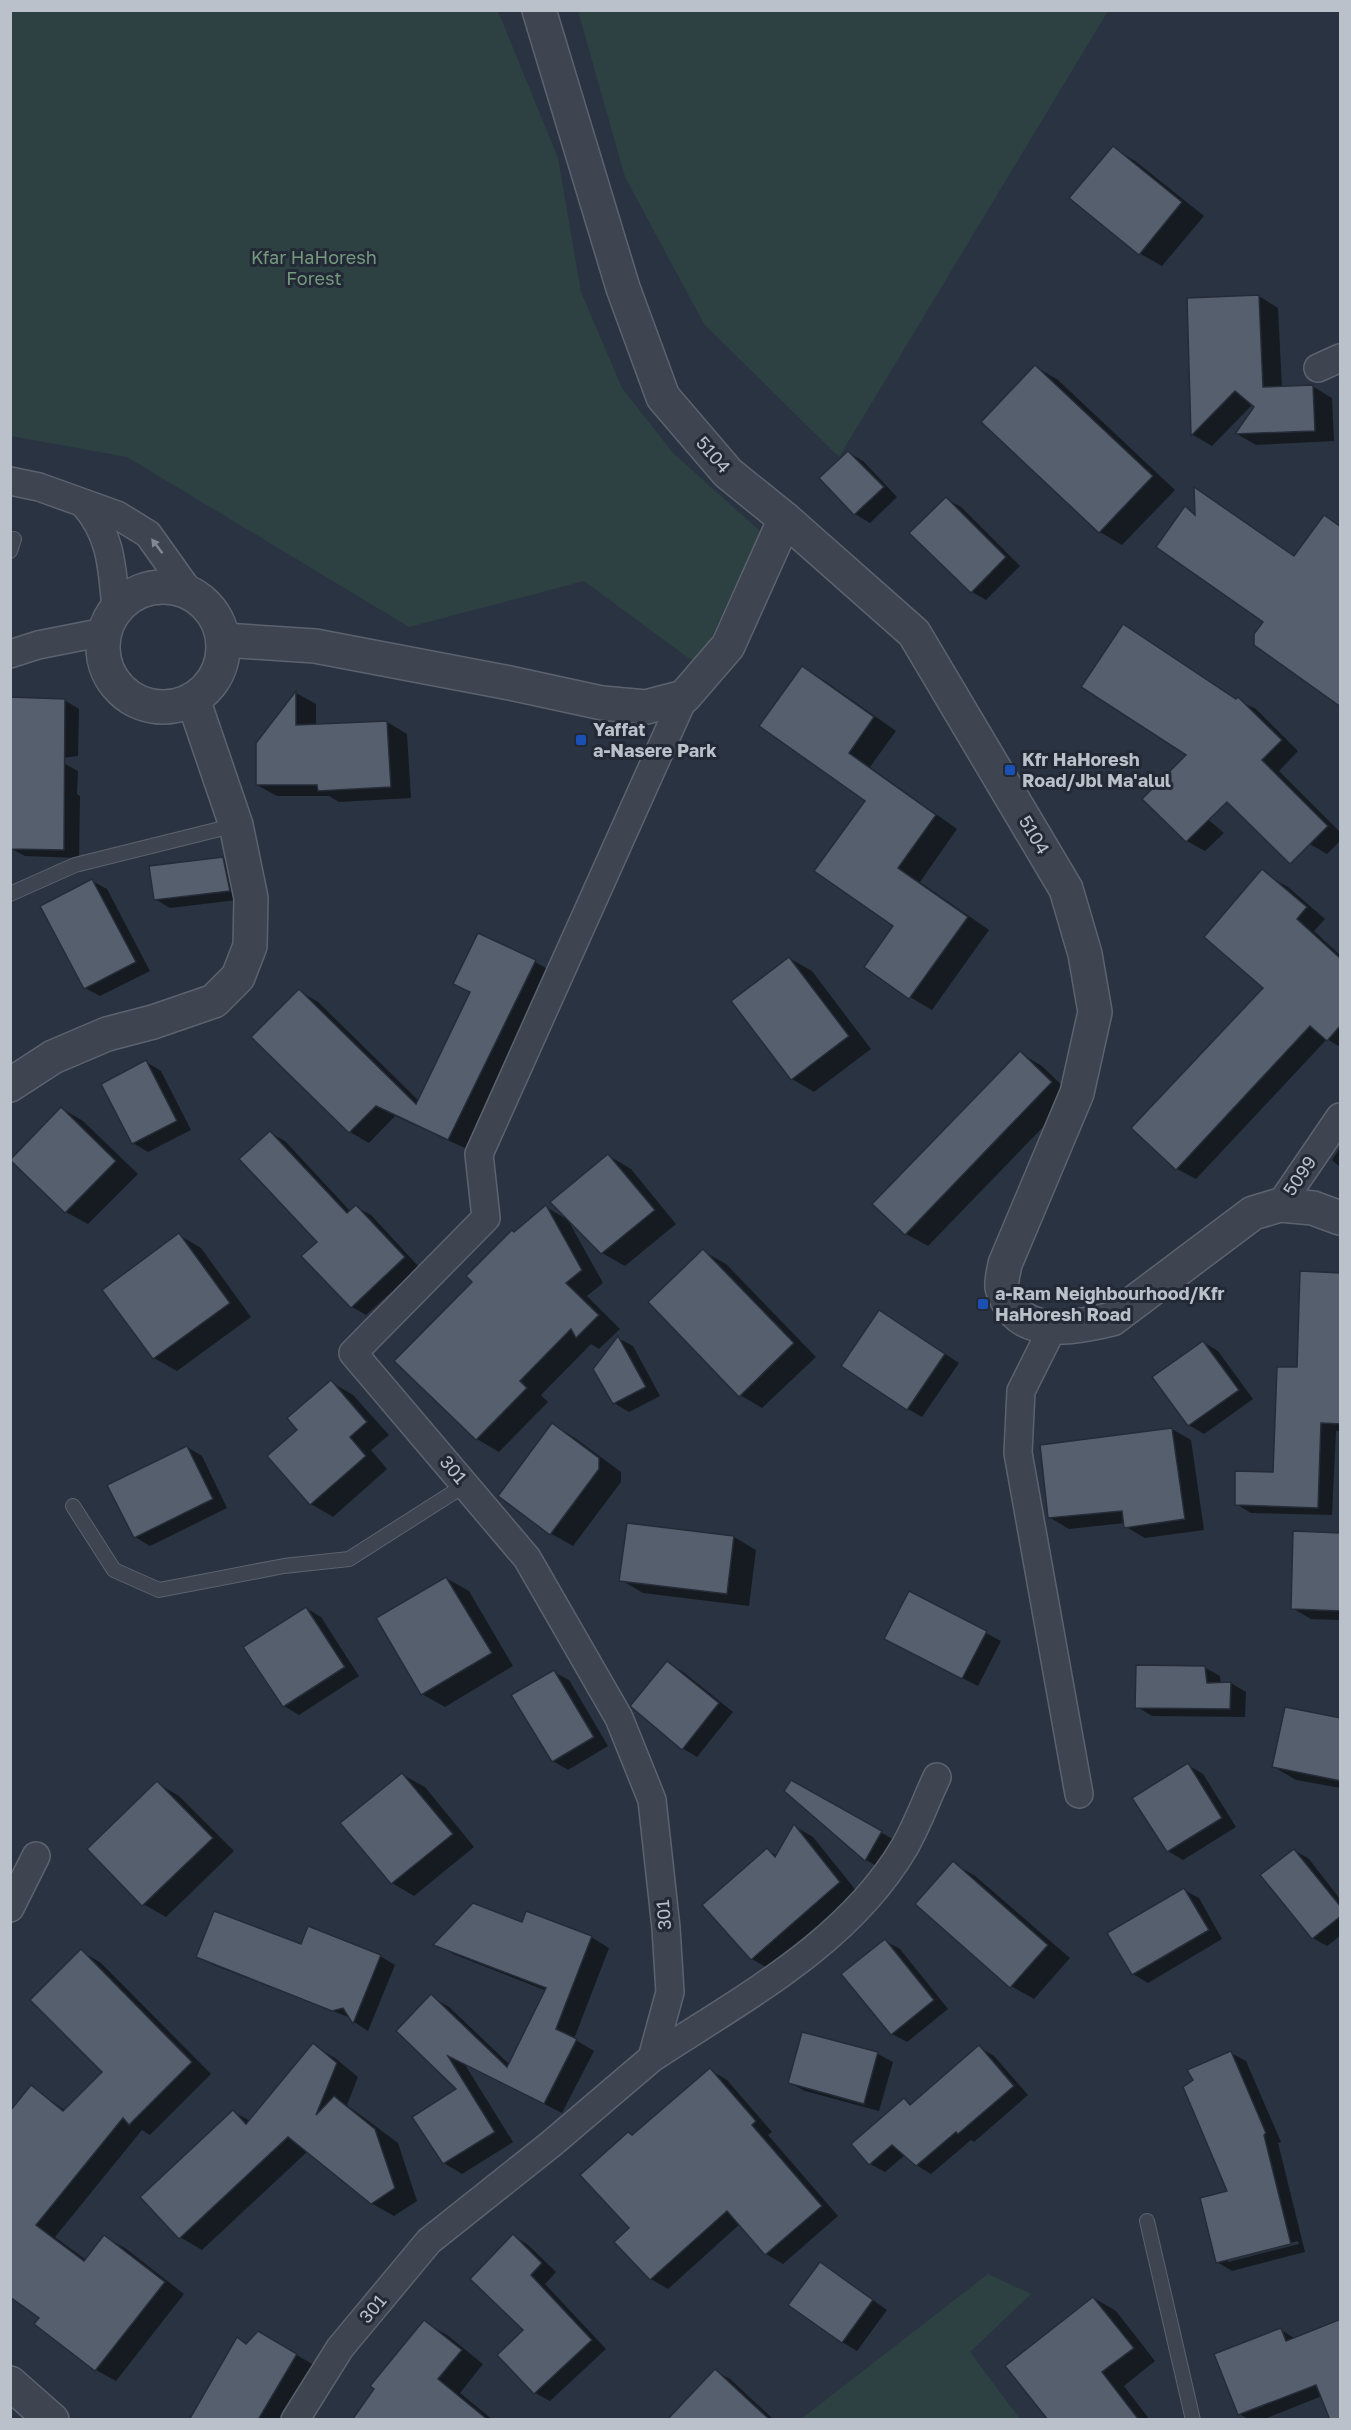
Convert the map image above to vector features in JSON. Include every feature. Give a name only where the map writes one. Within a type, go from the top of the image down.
[{"type":"street","name":"5104","points":[[538,10],[623,288],[663,397],[728,473],[785,519],[914,633],[1066,889],[1085,954],[1095,1012],[1077,1093],[1005,1264],[1002,1287],[1011,1309],[1028,1322],[1053,1327],[1084,1326],[1112,1319],[1253,1213],[1280,1205],[1313,1208],[1341,1218]]},
{"type":"street","points":[[10,481],[39,487],[117,515],[148,534],[190,593],[213,612],[224,640],[223,658],[217,675],[207,689],[193,699],[176,706],[159,708],[142,704],[127,695],[114,682],[106,667],[103,650],[110,621],[111,554],[99,520],[84,504]]},
{"type":"street","points":[[224,640],[315,646],[602,703],[646,707],[684,697],[728,646],[785,519]]},
{"type":"street","points":[[10,654],[110,621],[135,594],[158,587],[175,588],[190,593]]},
{"type":"street","name":"301","points":[[295,2420],[340,2348],[429,2241],[551,2144],[652,2058],[670,1992],[666,1928],[652,1800],[619,1718],[527,1558],[353,1353],[486,1218],[479,1154],[684,697]]},
{"type":"street","points":[[10,1084],[53,1057],[107,1034],[153,1022],[214,1001],[238,976],[250,946],[251,898],[236,825],[193,699]]},
{"type":"street","name":"5099","points":[[1280,1205],[1341,1117]]},
{"type":"street","points":[[1053,1327],[1021,1391],[1018,1453],[1079,1794]]},
{"type":"street","points":[[652,2058],[811,1953],[871,1894],[904,1848],[937,1777]]},
{"type":"street","points":[[10,1908],[36,1856]]},
{"type":"street","points":[[10,2383],[52,2420]]},
{"type":"lane","points":[[10,894],[75,865],[236,825]]},
{"type":"lane","points":[[73,1506],[114,1570],[159,1590],[284,1566],[349,1559],[465,1485]]},
{"type":"lane","points":[[1147,2221],[1193,2420]]},
{"type":"green space","points":[[578,10],[1108,11],[839,457],[704,324],[625,177]]},
{"type":"green space","name":"Kfar HaHoresh Forest","points":[[10,11],[498,11],[558,158],[581,292],[622,388],[673,453],[761,532],[698,665],[584,581],[409,627],[127,457],[11,436]]},
{"type":"green space","points":[[988,2274],[1031,2294],[970,2352],[1020,2419],[801,2419]]},
{"type":"building","points":[[1113,146],[1182,202],[1139,255],[1069,198]]},
{"type":"building","points":[[1259,295],[1263,387],[1313,385],[1315,431],[1235,434],[1254,407],[1235,391],[1191,436],[1187,298]]},
{"type":"building","points":[[1035,365],[1153,476],[1099,533],[981,422]]},
{"type":"building","points":[[848,451],[884,487],[854,515],[819,478]]},
{"type":"building","points":[[1194,487],[1294,556],[1324,515],[1341,527],[1341,707],[1254,645],[1254,634],[1263,622],[1156,547],[1185,506],[1195,515]]},
{"type":"building","points":[[946,497],[1006,557],[971,593],[909,533]]},
{"type":"building","points":[[1123,624],[1236,699],[1238,697],[1282,740],[1262,760],[1328,826],[1290,864],[1227,802],[1186,842],[1142,799],[1186,755],[1081,687]]},
{"type":"building","points":[[802,666],[874,717],[849,753],[936,815],[898,868],[968,917],[909,999],[864,967],[893,926],[814,871],[865,801],[759,726]]},
{"type":"building","points":[[296,691],[296,725],[387,721],[391,787],[318,791],[317,785],[256,785],[256,743]]},
{"type":"building","points":[[10,697],[65,699],[64,850],[10,849]]},
{"type":"building","points":[[223,857],[230,891],[154,900],[149,866]]},
{"type":"building","points":[[1262,869],[1307,907],[1297,919],[1341,959],[1341,1025],[1327,1041],[1310,1026],[1176,1170],[1131,1128],[1263,988],[1204,937]]},
{"type":"building","points":[[92,879],[136,962],[84,989],[40,906]]},
{"type":"building","points":[[478,933],[536,960],[448,1140],[376,1106],[349,1133],[251,1037],[299,989],[416,1104],[470,992],[453,984]]},
{"type":"building","points":[[789,957],[849,1036],[791,1080],[731,1001]]},
{"type":"building","points":[[1020,1051],[1052,1082],[905,1235],[872,1204]]},
{"type":"building","points":[[146,1060],[177,1121],[132,1144],[101,1084]]},
{"type":"building","points":[[61,1107],[116,1161],[65,1213],[10,1160]]},
{"type":"building","points":[[270,1131],[347,1213],[356,1205],[405,1257],[351,1308],[301,1256],[317,1242],[239,1159]]},
{"type":"building","points":[[608,1154],[655,1210],[601,1254],[550,1202]]},
{"type":"building","points":[[546,1205],[582,1270],[566,1283],[599,1315],[576,1338],[571,1329],[520,1381],[527,1388],[476,1440],[394,1361],[472,1282],[466,1276],[512,1230],[514,1232]]},
{"type":"building","points":[[179,1233],[230,1303],[153,1359],[102,1290]]},
{"type":"building","points":[[703,1249],[794,1343],[739,1397],[648,1302]]},
{"type":"building","points":[[1300,1271],[1341,1273],[1341,1424],[1321,1423],[1318,1508],[1235,1505],[1235,1471],[1273,1472],[1277,1367],[1297,1367]]},
{"type":"building","points":[[879,1310],[945,1354],[907,1410],[841,1366]]},
{"type":"building","points":[[618,1336],[646,1387],[613,1404],[593,1369]]},
{"type":"building","points":[[1203,1341],[1239,1390],[1188,1426],[1152,1377]]},
{"type":"building","points":[[331,1380],[367,1422],[350,1437],[366,1456],[310,1505],[267,1456],[297,1430],[287,1418]]},
{"type":"building","points":[[552,1423],[599,1458],[599,1469],[550,1535],[498,1496]]},
{"type":"building","points":[[1172,1428],[1185,1519],[1124,1528],[1122,1511],[1048,1518],[1040,1445]]},
{"type":"building","points":[[187,1446],[213,1499],[134,1538],[107,1485]]},
{"type":"building","points":[[627,1523],[734,1536],[727,1594],[619,1581]]},
{"type":"building","points":[[1293,1531],[1341,1533],[1341,1611],[1291,1609]]},
{"type":"building","points":[[446,1577],[492,1653],[421,1695],[376,1618]]},
{"type":"building","points":[[909,1591],[987,1631],[962,1679],[884,1639]]},
{"type":"building","points":[[306,1607],[345,1667],[283,1707],[243,1647]]},
{"type":"building","points":[[667,1661],[719,1703],[682,1750],[630,1706]]},
{"type":"building","points":[[1136,1665],[1205,1666],[1207,1683],[1231,1682],[1230,1709],[1135,1708]]},
{"type":"building","points":[[554,1670],[594,1737],[552,1762],[511,1695]]},
{"type":"building","points":[[1285,1707],[1341,1718],[1341,1781],[1272,1767]]},
{"type":"building","points":[[1188,1763],[1222,1818],[1167,1852],[1132,1798]]},
{"type":"building","points":[[402,1773],[453,1834],[391,1884],[340,1823]]},
{"type":"building","points":[[791,1780],[882,1831],[865,1861],[784,1791]]},
{"type":"building","points":[[157,1781],[213,1838],[142,1906],[87,1849]]},
{"type":"building","points":[[794,1824],[840,1882],[751,1960],[702,1905],[767,1848],[775,1857]]},
{"type":"building","points":[[1294,1849],[1341,1907],[1341,1916],[1312,1939],[1260,1875]]},
{"type":"building","points":[[953,1861],[1048,1945],[1010,1988],[915,1904]]},
{"type":"building","points":[[1184,1888],[1209,1930],[1132,1975],[1107,1933]]},
{"type":"building","points":[[473,1903],[522,1922],[526,1911],[592,1936],[556,2029],[577,2039],[544,2104],[448,2056],[495,2132],[443,2164],[412,2117],[456,2089],[396,2031],[431,1994],[507,2067],[546,1988],[433,1945]]},
{"type":"building","points":[[214,1911],[301,1944],[308,1926],[381,1955],[353,2024],[343,2008],[332,2011],[196,1957]]},
{"type":"building","points":[[885,1939],[934,2000],[891,2035],[841,1974]]},
{"type":"building","points":[[81,1949],[192,2062],[129,2125],[123,2118],[36,2225],[84,2261],[104,2235],[165,2282],[95,2371],[34,2324],[39,2318],[10,2297],[10,2111],[31,2085],[63,2111],[102,2072],[30,2000]]},
{"type":"building","points":[[802,2032],[878,2052],[864,2104],[788,2083]]},
{"type":"building","points":[[313,2043],[337,2063],[316,2115],[334,2096],[375,2129],[395,2188],[371,2204],[288,2137],[179,2239],[140,2197],[233,2110],[246,2124]]},
{"type":"building","points":[[979,2045],[1014,2086],[916,2166],[892,2145],[869,2165],[851,2144],[904,2098],[910,2105]]},
{"type":"building","points":[[1231,2051],[1266,2133],[1264,2135],[1291,2244],[1216,2263],[1200,2198],[1227,2191],[1183,2087],[1193,2080],[1187,2070]]},
{"type":"building","points":[[710,2068],[756,2121],[752,2125],[822,2206],[765,2255],[727,2211],[650,2280],[614,2242],[629,2228],[580,2175],[628,2132],[632,2135]]},
{"type":"building","points":[[513,2234],[542,2263],[531,2275],[592,2340],[534,2394],[497,2355],[523,2330],[470,2279]]},
{"type":"building","points":[[820,2262],[873,2300],[842,2343],[788,2305]]},
{"type":"building","points":[[1093,2297],[1134,2348],[1102,2372],[1139,2420],[1048,2420],[1005,2366]]},
{"type":"building","points":[[1341,2319],[1341,2420],[1330,2420],[1316,2385],[1238,2415],[1214,2354],[1281,2328],[1286,2341]]},
{"type":"building","points":[[424,2320],[462,2350],[438,2379],[488,2420],[352,2420],[374,2389],[370,2386]]},
{"type":"building","points":[[258,2331],[297,2354],[258,2420],[189,2420],[237,2337],[246,2344]]},
{"type":"building","points":[[715,2369],[770,2420],[667,2420]]},
{"type":"place","name":"Yaffat a-Nasere Park","points":[[581,740]]},
{"type":"place","name":"Kfr HaHoresh Road/Jbl Ma'alul","points":[[1010,770]]},
{"type":"place","name":"a-Ram Neighbourhood/Kfr HaHoresh Road","points":[[983,1304]]}]
